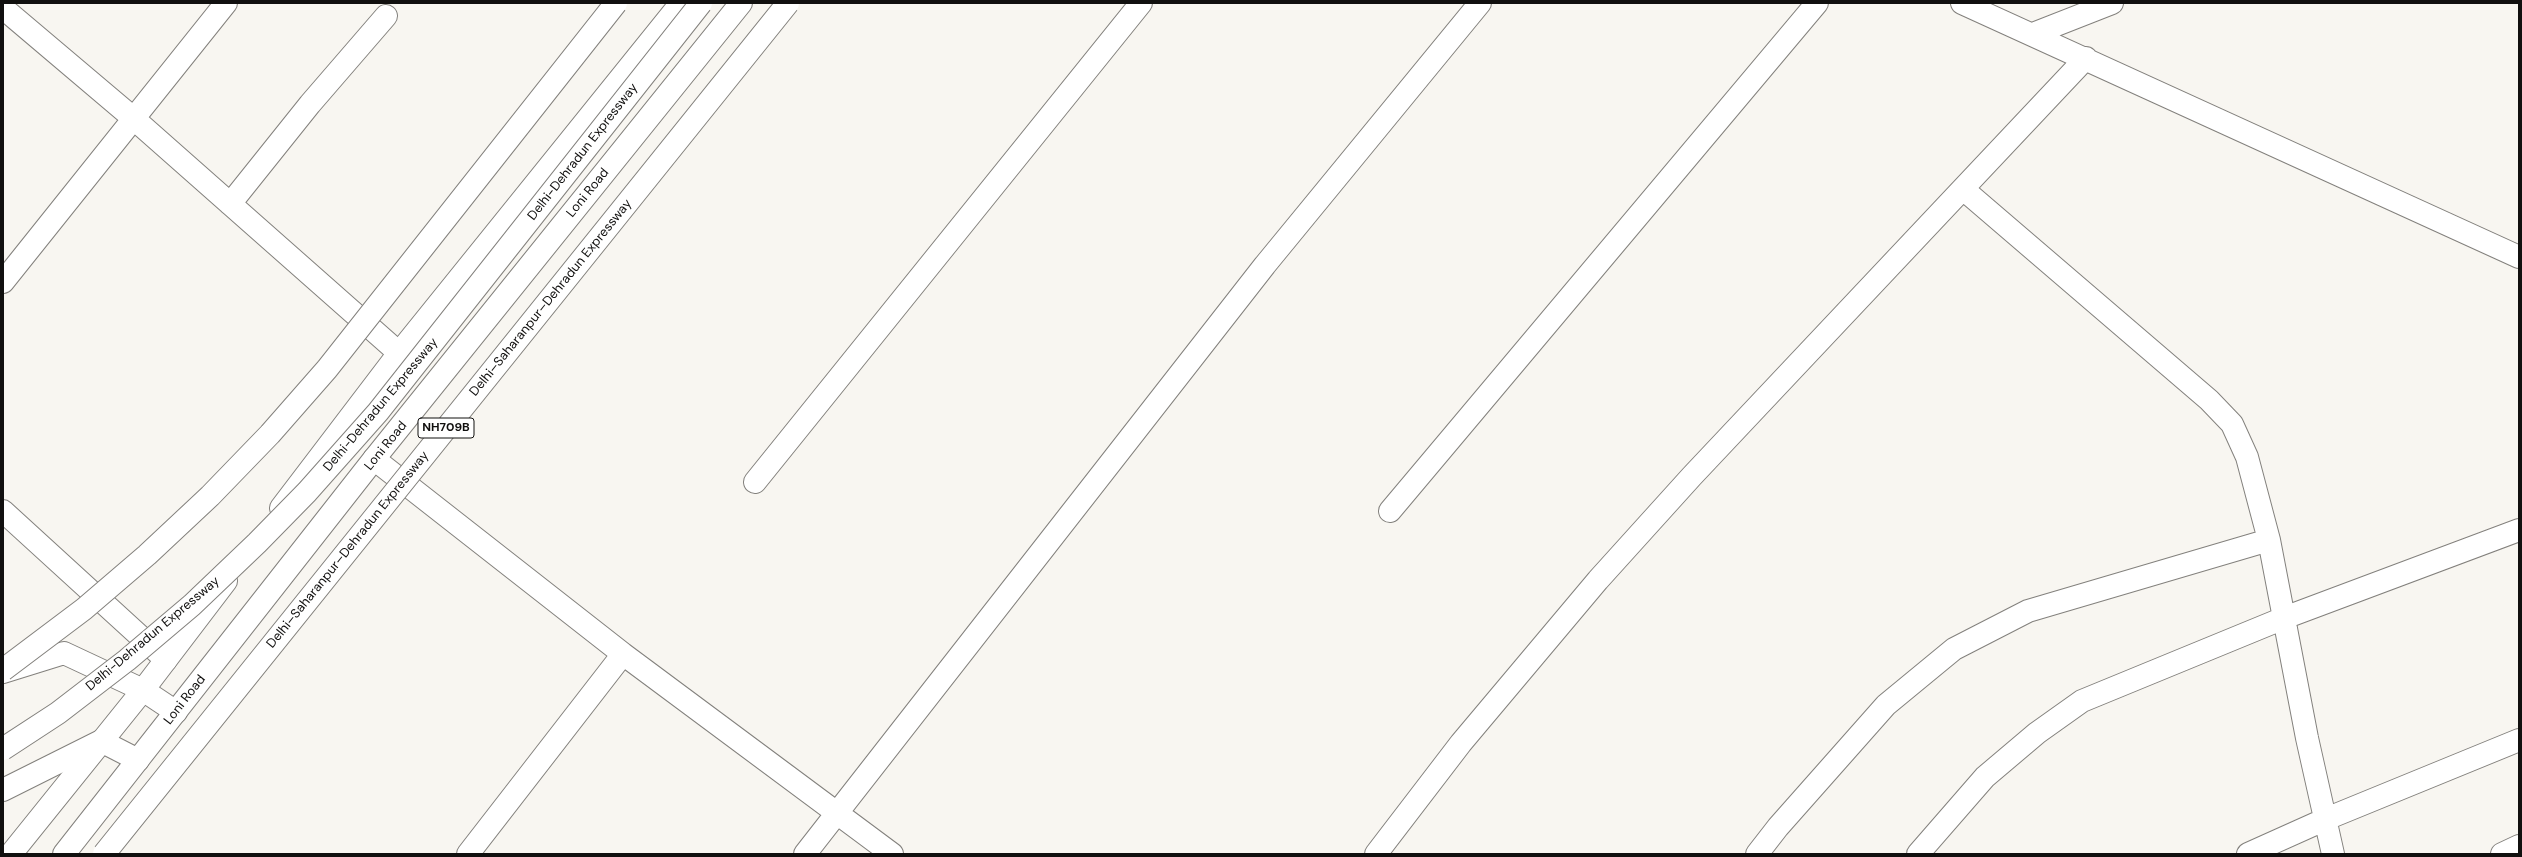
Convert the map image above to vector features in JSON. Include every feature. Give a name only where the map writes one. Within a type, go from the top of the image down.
[{"type":"main road","points":[[3,282],[226,3]]},
{"type":"main road","points":[[3,671],[84,609],[148,555],[205,501],[270,434],[327,369],[616,3]]},
{"type":"main road","points":[[11,854],[143,690],[398,353],[681,3]]},
{"type":"main road","name":"Delhi-Dehradun Expressway","points":[[3,749],[58,713],[144,645],[257,544],[311,488],[378,412],[701,3]]},
{"type":"main road","name":"Loni Road","points":[[64,854],[374,459],[741,3]]},
{"type":"main road","name":"Delhi–Saharanpur–Dehradun Expressway","points":[[104,854],[788,3]]},
{"type":"main road","points":[[755,482],[1141,3]]},
{"type":"main road","points":[[804,854],[1265,265],[1480,3]]},
{"type":"main road","points":[[1390,511],[1817,3]]},
{"type":"main road","points":[[1962,3],[2086,58],[2519,257]]},
{"type":"main road","points":[[2033,34],[2112,3]]},
{"type":"main road","points":[[3,8],[133,118],[398,353]]},
{"type":"main road","points":[[230,204],[310,104],[386,16]]},
{"type":"main road","points":[[1376,854],[1461,743],[1598,580],[1697,470],[2086,58]]},
{"type":"main road","points":[[1963,189],[2209,400],[2232,424],[2247,457],[2270,540],[2284,618],[2333,854]]},
{"type":"main road","points":[[374,459],[623,654],[892,854]]},
{"type":"main road","points":[[3,511],[166,660]]},
{"type":"main road","points":[[1918,854],[1985,777],[2037,734],[2082,701],[2284,618],[2519,530]]},
{"type":"main road","points":[[1757,854],[1778,827],[1886,705],[1954,650],[2028,611],[2270,540]]},
{"type":"main road","points":[[3,671],[64,654],[143,690],[176,712]]},
{"type":"main road","points":[[468,854],[623,654]]},
{"type":"main road","points":[[2248,854],[2326,819],[2519,740]]},
{"type":"main road","points":[[101,741],[138,760]]},
{"type":"main road","points":[[3,790],[101,741]]},
{"type":"main road","points":[[2502,854],[2519,846]]}]
